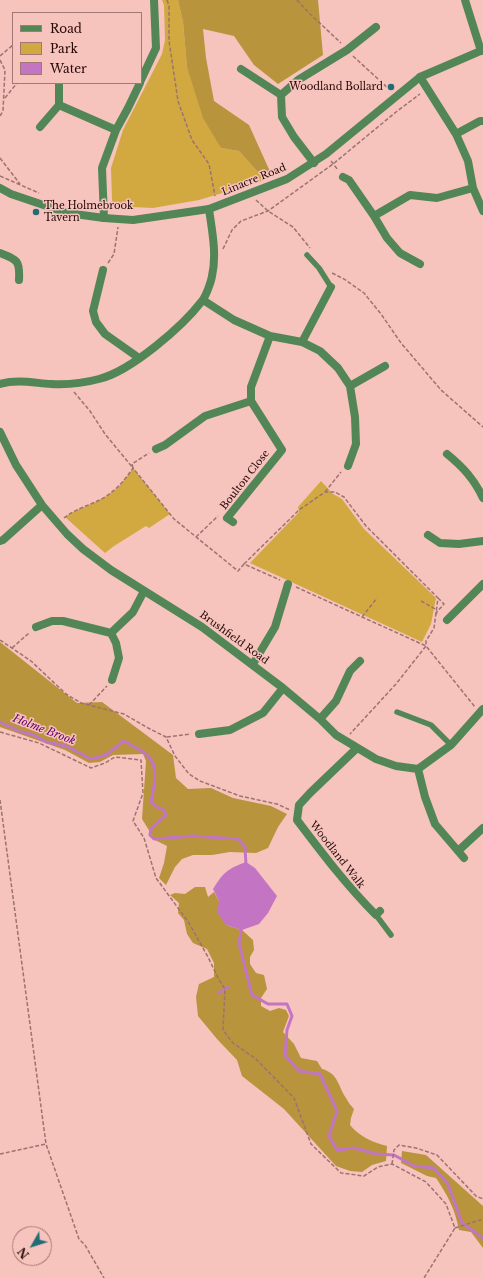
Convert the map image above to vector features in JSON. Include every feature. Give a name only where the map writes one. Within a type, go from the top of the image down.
[{"type":"street","points":[[142,78],[156,48],[154,0]]},
{"type":"street","points":[[465,0],[482,51]]},
{"type":"street","points":[[281,95],[298,80],[348,50],[376,27]]},
{"type":"street","name":"Linacre Road","points":[[0,188],[11,194],[67,213],[104,218],[133,220],[209,209],[287,179],[326,154],[420,77],[482,51]]},
{"type":"street","points":[[241,69],[281,95]]},
{"type":"street","points":[[420,77],[456,134],[468,161],[473,188],[483,211]]},
{"type":"street","points":[[40,127],[59,105],[59,84]]},
{"type":"street","points":[[104,218],[102,168],[116,130],[139,84]]},
{"type":"street","points":[[281,95],[282,117],[294,137],[314,163]]},
{"type":"street","points":[[59,105],[116,130]]},
{"type":"street","points":[[456,134],[480,121],[483,121]]},
{"type":"street","points":[[343,177],[349,180],[387,238],[400,253],[420,264]]},
{"type":"street","points":[[374,216],[410,195],[437,198],[473,188]]},
{"type":"street","points":[[0,384],[18,381],[65,384],[100,379],[117,372],[139,358],[175,330],[203,300],[212,276],[214,244],[209,209]]},
{"type":"street","points":[[0,253],[16,260],[20,267],[19,280]]},
{"type":"street","points":[[103,270],[93,311],[96,322],[105,334],[139,358]]},
{"type":"street","points":[[302,342],[331,286]]},
{"type":"street","points":[[203,300],[234,320],[270,336],[302,342],[320,351],[338,368],[350,386],[355,417],[356,444],[348,466]]},
{"type":"street","points":[[156,449],[165,445],[205,416],[251,400],[252,387],[270,336]]},
{"type":"street","points":[[350,386],[385,366]]},
{"type":"street","name":"Boulton Close","points":[[230,520],[282,450],[251,400]]},
{"type":"street","name":"Brushfield Road","points":[[0,434],[16,465],[42,505],[67,534],[83,549],[111,570],[202,627],[253,664],[284,688],[336,735],[376,759],[396,766],[418,769]]},
{"type":"street","points":[[447,454],[463,467],[477,485],[483,498]]},
{"type":"street","points":[[0,541],[42,505]]},
{"type":"street","points":[[428,535],[440,543],[460,544],[483,541]]},
{"type":"street","points":[[253,664],[275,627],[288,584]]},
{"type":"street","points":[[447,620],[483,584]]},
{"type":"street","points":[[111,633],[133,612],[144,591]]},
{"type":"street","points":[[36,626],[52,621],[63,621],[111,633],[116,643],[119,658],[112,680]]},
{"type":"street","points":[[320,719],[336,701],[350,671],[360,661]]},
{"type":"street","points":[[199,734],[230,730],[263,714],[284,688]]},
{"type":"street","points":[[464,858],[435,824],[425,796],[418,769],[451,745],[482,713]]},
{"type":"street","name":"Woodland Walk","points":[[357,748],[310,792],[299,805],[297,820],[321,853],[354,893],[378,913]]},
{"type":"street","points":[[458,851],[483,828]]},
{"type":"lane","points":[[307,255],[331,286]]},
{"type":"lane","points":[[397,712],[431,725],[451,745]]},
{"type":"lane","points":[[378,913],[391,935]]},
{"type":"path","points":[[167,0],[169,6],[169,41],[178,101],[192,140],[209,164],[217,206]]},
{"type":"path","points":[[0,56],[12,45]]},
{"type":"path","points":[[0,60],[5,70],[3,111],[0,116]]},
{"type":"path","points":[[4,100],[16,84]]},
{"type":"path","points":[[222,252],[232,230],[241,221],[268,211],[333,164],[396,112],[428,88]]},
{"type":"path","points":[[326,154],[343,177]]},
{"type":"path","points":[[0,158],[22,185]]},
{"type":"path","points":[[249,194],[268,211],[293,227],[312,250]]},
{"type":"path","points":[[103,270],[114,254],[119,219]]},
{"type":"path","points":[[328,270],[364,293],[382,314],[401,343],[441,390],[483,427]]},
{"type":"path","points":[[65,384],[90,411],[105,434],[174,520],[238,571],[299,510],[325,492],[343,469],[348,466]]},
{"type":"path","points":[[57,523],[73,511],[105,497],[124,481],[133,468],[132,464],[156,449]]},
{"type":"path","points":[[325,492],[335,492],[344,497],[366,526],[444,604],[437,611]]},
{"type":"path","points":[[196,537],[220,514],[230,520]]},
{"type":"path","points":[[244,564],[426,646],[482,713]]},
{"type":"path","points":[[362,617],[377,598]]},
{"type":"path","points":[[345,740],[396,684],[426,646],[426,641],[434,628],[438,598]]},
{"type":"path","points":[[421,601],[437,611]]},
{"type":"path","points":[[12,648],[36,626]]},
{"type":"path","points":[[0,640],[31,661],[66,694],[81,703],[124,714],[166,737],[199,734]]},
{"type":"path","points":[[89,705],[112,680]]},
{"type":"path","points":[[0,732],[39,743],[91,768],[105,763],[115,757],[141,760],[143,793],[133,821],[144,838],[156,878],[190,922],[224,989],[223,1030],[233,1043],[256,1060],[294,1098],[311,1144],[341,1173],[364,1176],[378,1167],[392,1164],[426,1182],[446,1204],[455,1228]]},
{"type":"path","points":[[166,737],[175,756],[194,778],[240,796],[277,804],[290,810],[297,820]]},
{"type":"path","points":[[0,800],[46,1144],[79,1239],[85,1245],[104,1278]]},
{"type":"path","points":[[0,1154],[46,1144]]},
{"type":"path","points":[[392,1164],[394,1150],[399,1145],[416,1148],[437,1155],[476,1196],[483,1199]]},
{"type":"path","points":[[424,1278],[455,1228],[483,1219]]},
{"type":"green space","points":[[162,0],[178,0],[183,22],[187,67],[221,148],[239,151],[265,180],[199,200],[153,208],[113,206],[111,168],[123,130],[162,54],[165,40],[164,5]]},
{"type":"green space","points":[[133,468],[170,514],[149,528],[146,526],[105,553],[65,517],[109,494],[127,477]]},
{"type":"green space","points":[[321,481],[333,494],[342,499],[364,529],[436,598],[431,624],[422,642],[250,563],[299,512],[298,507]]},
{"type":"shaded area","points":[[178,0],[318,0],[323,55],[278,84],[254,65],[234,36],[203,29],[206,58],[214,101],[249,125],[272,176],[265,180],[239,151],[221,148],[203,118],[187,67],[183,22]]},
{"type":"shaded area","points":[[0,642],[77,703],[102,702],[173,755],[176,778],[188,789],[211,788],[233,798],[271,806],[287,814],[278,827],[268,848],[256,853],[230,852],[212,855],[193,855],[182,859],[175,867],[166,885],[159,878],[164,863],[167,846],[155,840],[142,819],[146,761],[143,754],[113,755],[100,762],[89,763],[65,750],[0,727]]},
{"type":"shaded area","points":[[195,887],[205,887],[208,897],[214,892],[219,901],[226,925],[242,930],[253,940],[254,950],[250,957],[250,964],[256,973],[264,975],[267,989],[261,998],[261,1006],[270,1011],[279,1008],[286,1010],[289,1016],[283,1032],[294,1044],[301,1058],[317,1061],[322,1069],[335,1077],[343,1093],[354,1109],[350,1125],[358,1133],[376,1143],[387,1146],[386,1161],[372,1165],[362,1172],[350,1171],[336,1166],[284,1109],[242,1076],[237,1060],[198,1016],[196,997],[199,984],[214,977],[214,963],[207,949],[193,943],[187,934],[184,920],[178,913],[179,903],[170,895],[175,893],[185,894]]},
{"type":"shaded area","points":[[402,1151],[426,1155],[483,1206],[483,1248],[471,1232],[459,1230],[450,1203],[436,1178],[427,1176],[401,1163]]},
{"type":"water","points":[[246,862],[255,868],[277,896],[268,913],[259,924],[242,930],[226,925],[217,912],[219,901],[213,889],[226,872]]},
{"type":"waterway","name":"Holme Brook","points":[[0,722],[21,732],[34,735],[46,742],[66,746],[91,759],[106,755],[124,741],[140,750],[148,756],[154,765],[155,777],[151,801],[155,806],[164,810],[166,815],[151,829],[150,835],[154,839],[193,836],[238,839],[245,847],[246,865]]},
{"type":"waterway","points":[[242,926],[239,943],[252,995],[268,1004],[287,1004],[292,1016],[287,1030],[285,1055],[299,1071],[320,1074],[337,1111],[329,1136],[337,1150],[355,1148],[376,1154],[394,1155],[414,1166],[434,1168],[448,1184],[462,1223],[483,1238]]},
{"type":"waterway","points":[[219,993],[228,987]]},
{"type":"place","name":"Woodland Bollard","points":[[391,87]]},
{"type":"place","name":"The Holmebrook Tavern","points":[[36,212]]}]
